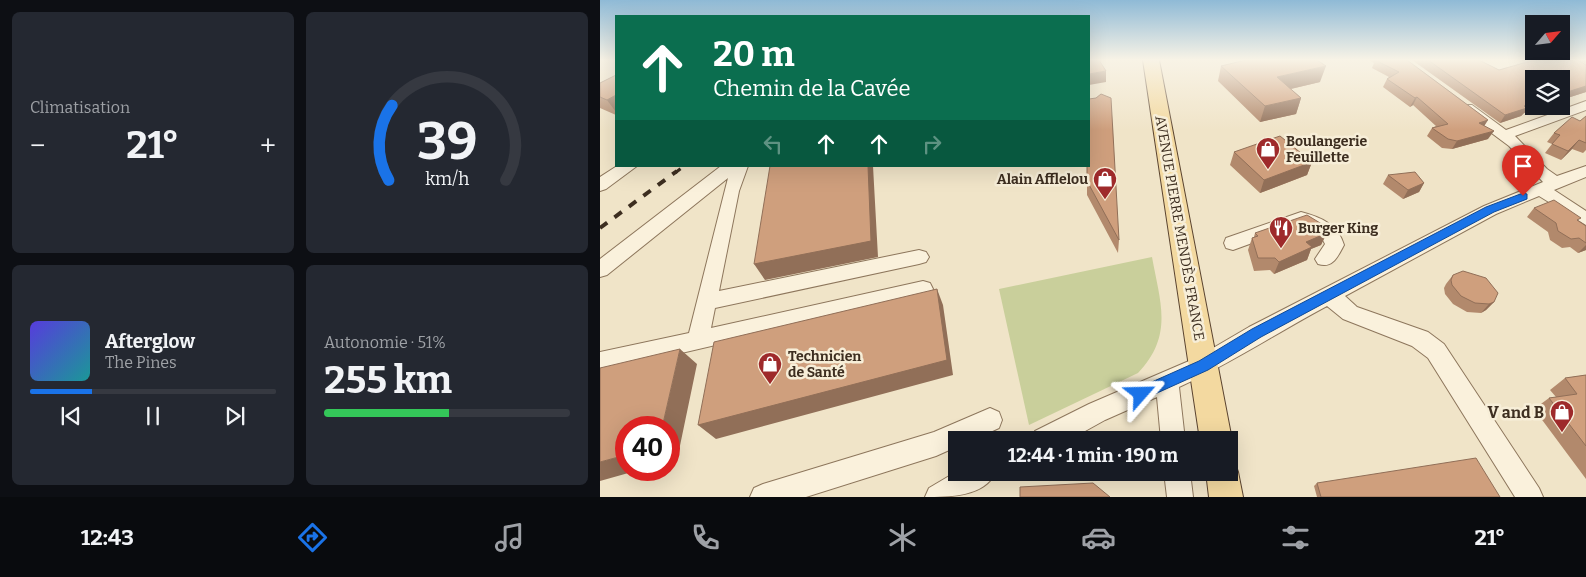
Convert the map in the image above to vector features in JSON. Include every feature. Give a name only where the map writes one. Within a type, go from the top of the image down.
[{"type":"main road","name":"AVENUE PIERRE MENDÈS FRANCE","points":[[1155,83],[1215,431]]},
{"type":"main road","points":[[1223,481],[1226,497]]},
{"type":"street","points":[[1454,98],[1521,150],[1541,173],[1547,186],[1586,219]]},
{"type":"street","points":[[1505,136],[1586,105]]},
{"type":"street","points":[[600,185],[627,167]]},
{"type":"street","points":[[600,270],[716,178],[727,170],[736,167]]},
{"type":"street","points":[[698,340],[739,167]]},
{"type":"street","points":[[1061,431],[1097,412],[1204,365],[1257,333],[1483,214],[1586,171]]},
{"type":"street","points":[[1233,243],[1301,218],[1317,223],[1333,238],[1335,245],[1325,259]]},
{"type":"street","points":[[706,302],[919,256]]},
{"type":"street","points":[[1329,295],[1350,313],[1420,339],[1436,351],[1530,497]]},
{"type":"street","points":[[1167,382],[1172,431]]},
{"type":"street","points":[[763,497],[936,444],[990,420]]},
{"type":"street","points":[[938,497],[967,481]]},
{"type":"street","points":[[1178,481],[1180,497]]},
{"type":"lane","points":[[600,362],[923,289]]},
{"type":"green space","points":[[1152,257],[1162,318],[1156,345],[1149,359],[1138,373],[1029,425],[999,289]]},
{"type":"building","points":[[600,83],[615,83],[615,96],[607,100],[600,97]]},
{"type":"building","points":[[1240,83],[1284,83],[1301,98],[1265,106]]},
{"type":"building","points":[[1393,83],[1438,83],[1488,120],[1479,123],[1494,131],[1457,141],[1448,139],[1432,128],[1448,124],[1417,97],[1415,98]]},
{"type":"building","points":[[1460,83],[1525,83],[1525,109],[1505,115]]},
{"type":"building","points":[[1570,83],[1586,83],[1586,86],[1570,91]]},
{"type":"building","points":[[1101,94],[1111,98],[1119,240],[1087,181],[1087,167],[1090,167],[1090,99],[1096,98]]},
{"type":"building","points":[[1586,116],[1586,143],[1579,140],[1568,151],[1552,144],[1560,135],[1554,133],[1572,117],[1580,121]]},
{"type":"building","points":[[1280,136],[1312,162],[1264,180],[1234,152]]},
{"type":"building","points":[[770,167],[868,167],[871,241],[754,264]]},
{"type":"building","points":[[1415,172],[1424,183],[1408,190],[1388,175]]},
{"type":"building","points":[[1554,200],[1581,218],[1577,220],[1586,226],[1586,243],[1579,238],[1571,239],[1558,231],[1556,223],[1534,208]]},
{"type":"building","name":"Burger King","points":[[1307,215],[1327,229],[1324,230],[1327,233],[1306,242],[1312,247],[1279,262],[1275,258],[1258,258],[1252,238],[1258,236],[1255,233]]},
{"type":"building","points":[[1463,271],[1486,278],[1498,293],[1494,302],[1489,304],[1475,303],[1461,296],[1452,285],[1451,280],[1453,275]]},
{"type":"building","points":[[937,289],[947,360],[698,425],[714,342]]},
{"type":"building","points":[[680,349],[665,416],[615,416],[615,458],[600,462],[600,368]]},
{"type":"building","points":[[1586,375],[1586,446],[1549,398],[1577,394],[1565,378]]},
{"type":"building","points":[[1476,458],[1500,497],[1321,497],[1317,483]]},
{"type":"building","points":[[1093,483],[1110,497],[1020,497],[1020,487]]},
{"type":"railway","points":[[675,173],[683,167]]},
{"type":"railway","points":[[600,228],[677,171]]},
{"type":"place","name":"Boulangerie Feuillette","points":[[1268,170]]},
{"type":"place","name":"Alain Afflelou","points":[[1105,200]]},
{"type":"place","name":"Burger King","points":[[1281,249]]},
{"type":"place","name":"Technicien de Santé","points":[[770,385]]},
{"type":"place","name":"V and B","points":[[1562,433]]},
{"type":"route","points":[[1141,394],[1204,365],[1257,333],[1434,239],[1490,210],[1523,196]]}]
